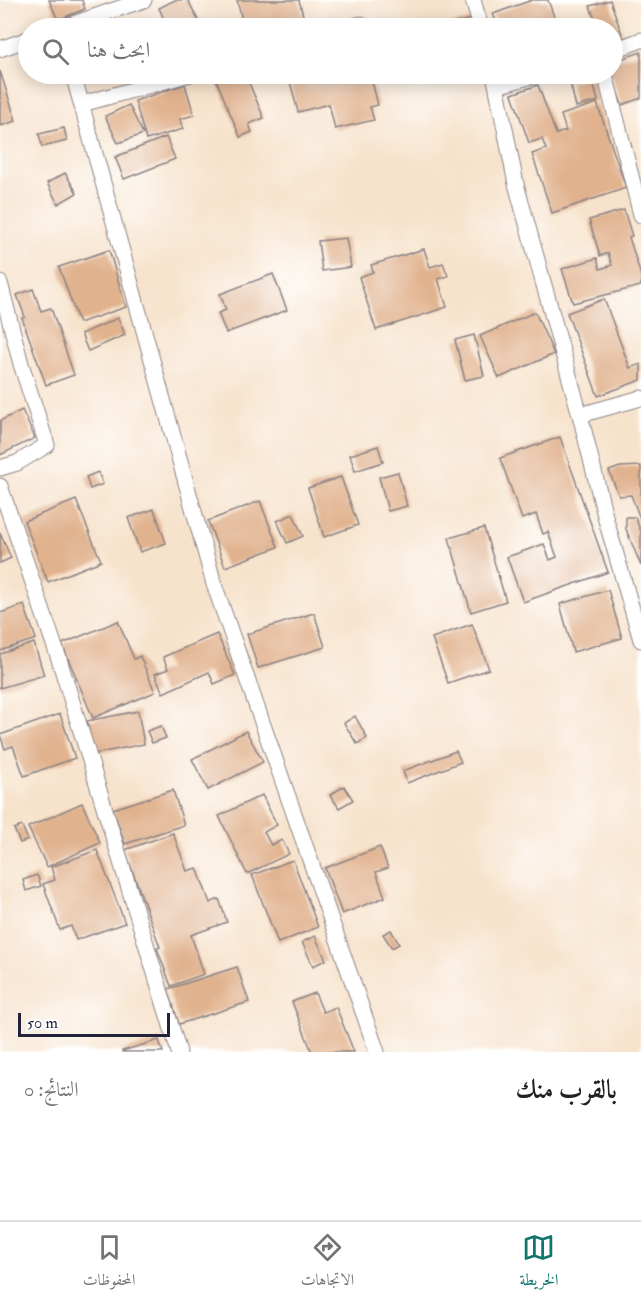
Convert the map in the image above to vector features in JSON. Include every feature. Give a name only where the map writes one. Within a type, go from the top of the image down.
[{"type":"street","points":[[91,18],[144,0]]},
{"type":"street","points":[[474,0],[478,18]]},
{"type":"street","points":[[623,47],[641,40]]},
{"type":"street","points":[[0,49],[18,43]]},
{"type":"street","points":[[76,84],[214,584],[377,1052]]},
{"type":"street","points":[[82,104],[154,84]]},
{"type":"street","points":[[496,84],[516,184],[580,415],[606,520],[641,640]]},
{"type":"street","points":[[607,84],[641,215]]},
{"type":"street","points":[[0,283],[21,364],[47,445],[17,463],[0,468]]},
{"type":"street","points":[[580,415],[641,398]]},
{"type":"street","points":[[0,486],[59,659],[179,1052]]},
{"type":"building","points":[[49,0],[82,0],[85,9],[57,18]]},
{"type":"building","points":[[175,0],[188,0],[197,18],[164,18],[159,8]]},
{"type":"building","points":[[237,0],[299,0],[304,18],[242,18]]},
{"type":"building","points":[[532,0],[548,0],[554,18],[495,18],[493,14]]},
{"type":"building","points":[[610,0],[616,18],[594,18],[590,6]]},
{"type":"building","points":[[641,52],[641,98],[622,105],[615,84],[623,84],[623,58]]},
{"type":"building","points":[[0,71],[16,121],[0,126]]},
{"type":"building","points":[[185,84],[194,115],[180,119],[183,129],[146,140],[135,101]]},
{"type":"building","points":[[218,84],[249,84],[264,118],[249,124],[252,132],[240,137]]},
{"type":"building","points":[[291,84],[373,84],[378,105],[370,107],[374,120],[335,129],[329,104],[298,112]]},
{"type":"building","points":[[570,84],[593,84],[598,101],[576,107]]},
{"type":"building","points":[[538,85],[556,134],[566,131],[561,115],[597,103],[626,188],[552,213],[532,154],[546,149],[542,139],[529,143],[512,94]]},
{"type":"building","points":[[129,105],[143,134],[118,143],[105,116]]},
{"type":"building","points":[[64,128],[67,141],[42,147],[39,134]]},
{"type":"building","points":[[166,137],[175,159],[124,179],[115,157]]},
{"type":"building","points":[[65,173],[77,193],[58,204],[47,183]]},
{"type":"building","points":[[624,210],[632,236],[629,237],[641,276],[641,286],[573,303],[562,269],[597,258],[600,269],[612,265],[608,253],[600,256],[589,220]]},
{"type":"building","points":[[346,238],[351,267],[322,271],[318,241]]},
{"type":"building","points":[[424,249],[430,267],[443,263],[448,276],[438,279],[447,307],[376,330],[359,277],[373,272],[371,265]]},
{"type":"building","points":[[109,250],[126,307],[79,323],[59,267]]},
{"type":"building","points":[[273,274],[287,310],[226,333],[218,313],[226,310],[220,294]]},
{"type":"building","points":[[33,289],[41,311],[51,308],[74,375],[46,385],[22,318],[25,317],[17,295]]},
{"type":"building","points":[[604,299],[630,368],[641,364],[641,380],[598,396],[567,313]]},
{"type":"building","points":[[535,312],[554,354],[499,378],[480,336]]},
{"type":"building","points":[[118,318],[125,335],[88,351],[81,334]]},
{"type":"building","points":[[474,335],[484,376],[465,380],[455,340]]},
{"type":"building","points":[[22,410],[35,438],[0,455],[0,421]]},
{"type":"building","points":[[560,437],[608,572],[523,602],[507,557],[544,544],[550,560],[557,557],[548,532],[543,534],[536,514],[522,519],[500,458]]},
{"type":"building","points":[[378,446],[383,462],[355,471],[350,455]]},
{"type":"building","points":[[641,466],[641,521],[631,495],[619,496],[609,471],[620,467]]},
{"type":"building","points":[[98,472],[103,484],[90,489],[86,477]]},
{"type":"building","points":[[398,472],[407,506],[388,511],[379,477]]},
{"type":"building","points":[[341,477],[358,525],[324,537],[308,488]]},
{"type":"building","points":[[76,500],[101,561],[48,582],[24,521]]},
{"type":"building","points":[[260,501],[278,547],[225,567],[208,521]]},
{"type":"building","points":[[154,509],[166,543],[140,552],[128,518]]},
{"type":"building","points":[[293,514],[303,536],[287,543],[277,521]]},
{"type":"building","points":[[626,517],[635,517],[641,532],[641,566],[626,529]]},
{"type":"building","points":[[484,528],[506,601],[471,612],[449,538]]},
{"type":"building","points":[[0,533],[11,558],[0,563]]},
{"type":"building","points":[[608,590],[622,638],[573,652],[560,604]]},
{"type":"building","points":[[24,605],[36,639],[0,651],[0,613]]},
{"type":"building","points":[[314,613],[325,647],[258,668],[247,634]]},
{"type":"building","points":[[118,621],[134,659],[140,656],[155,692],[93,718],[62,644]]},
{"type":"building","points":[[472,624],[489,669],[448,683],[432,638]]},
{"type":"building","points":[[217,634],[235,675],[214,684],[209,672],[163,693],[155,674],[168,669],[163,657]]},
{"type":"building","points":[[34,643],[44,675],[0,688],[0,654]]},
{"type":"building","points":[[138,711],[144,744],[94,754],[87,721]]},
{"type":"building","points":[[60,714],[75,758],[24,776],[13,746],[5,749],[0,735]]},
{"type":"building","points":[[355,716],[367,738],[357,744],[344,723]]},
{"type":"building","points":[[161,726],[166,738],[152,743],[147,731]]},
{"type":"building","points":[[246,731],[263,762],[208,790],[192,759]]},
{"type":"building","points":[[456,751],[461,762],[407,783],[403,771]]},
{"type":"building","points":[[344,786],[353,800],[339,808],[330,795]]},
{"type":"building","points":[[173,790],[184,825],[125,844],[113,809]]},
{"type":"building","points":[[262,795],[277,825],[264,832],[271,845],[282,840],[289,854],[247,874],[219,816]]},
{"type":"building","points":[[82,803],[100,843],[47,867],[28,827]]},
{"type":"building","points":[[22,826],[28,840],[20,843],[14,829]]},
{"type":"building","points":[[173,833],[187,871],[197,868],[210,903],[219,899],[227,922],[191,935],[204,974],[171,986],[157,948],[160,947],[125,850]]},
{"type":"building","points":[[380,847],[388,868],[376,872],[385,897],[342,914],[325,868]]},
{"type":"building","points":[[97,850],[125,923],[76,940],[71,926],[60,930],[43,884],[55,880],[51,867]]},
{"type":"building","points":[[293,860],[318,927],[278,943],[252,875]]},
{"type":"building","points":[[37,875],[41,886],[26,891],[23,880]]},
{"type":"building","points":[[391,930],[399,944],[392,948],[383,934]]},
{"type":"building","points":[[315,936],[326,960],[313,966],[302,942]]},
{"type":"building","points":[[237,967],[249,1002],[179,1024],[168,989]]},
{"type":"building","points":[[315,993],[323,1012],[336,1007],[354,1052],[312,1052],[292,1002]]},
{"type":"building","points":[[159,1040],[163,1052],[122,1052],[122,1051]]}]
